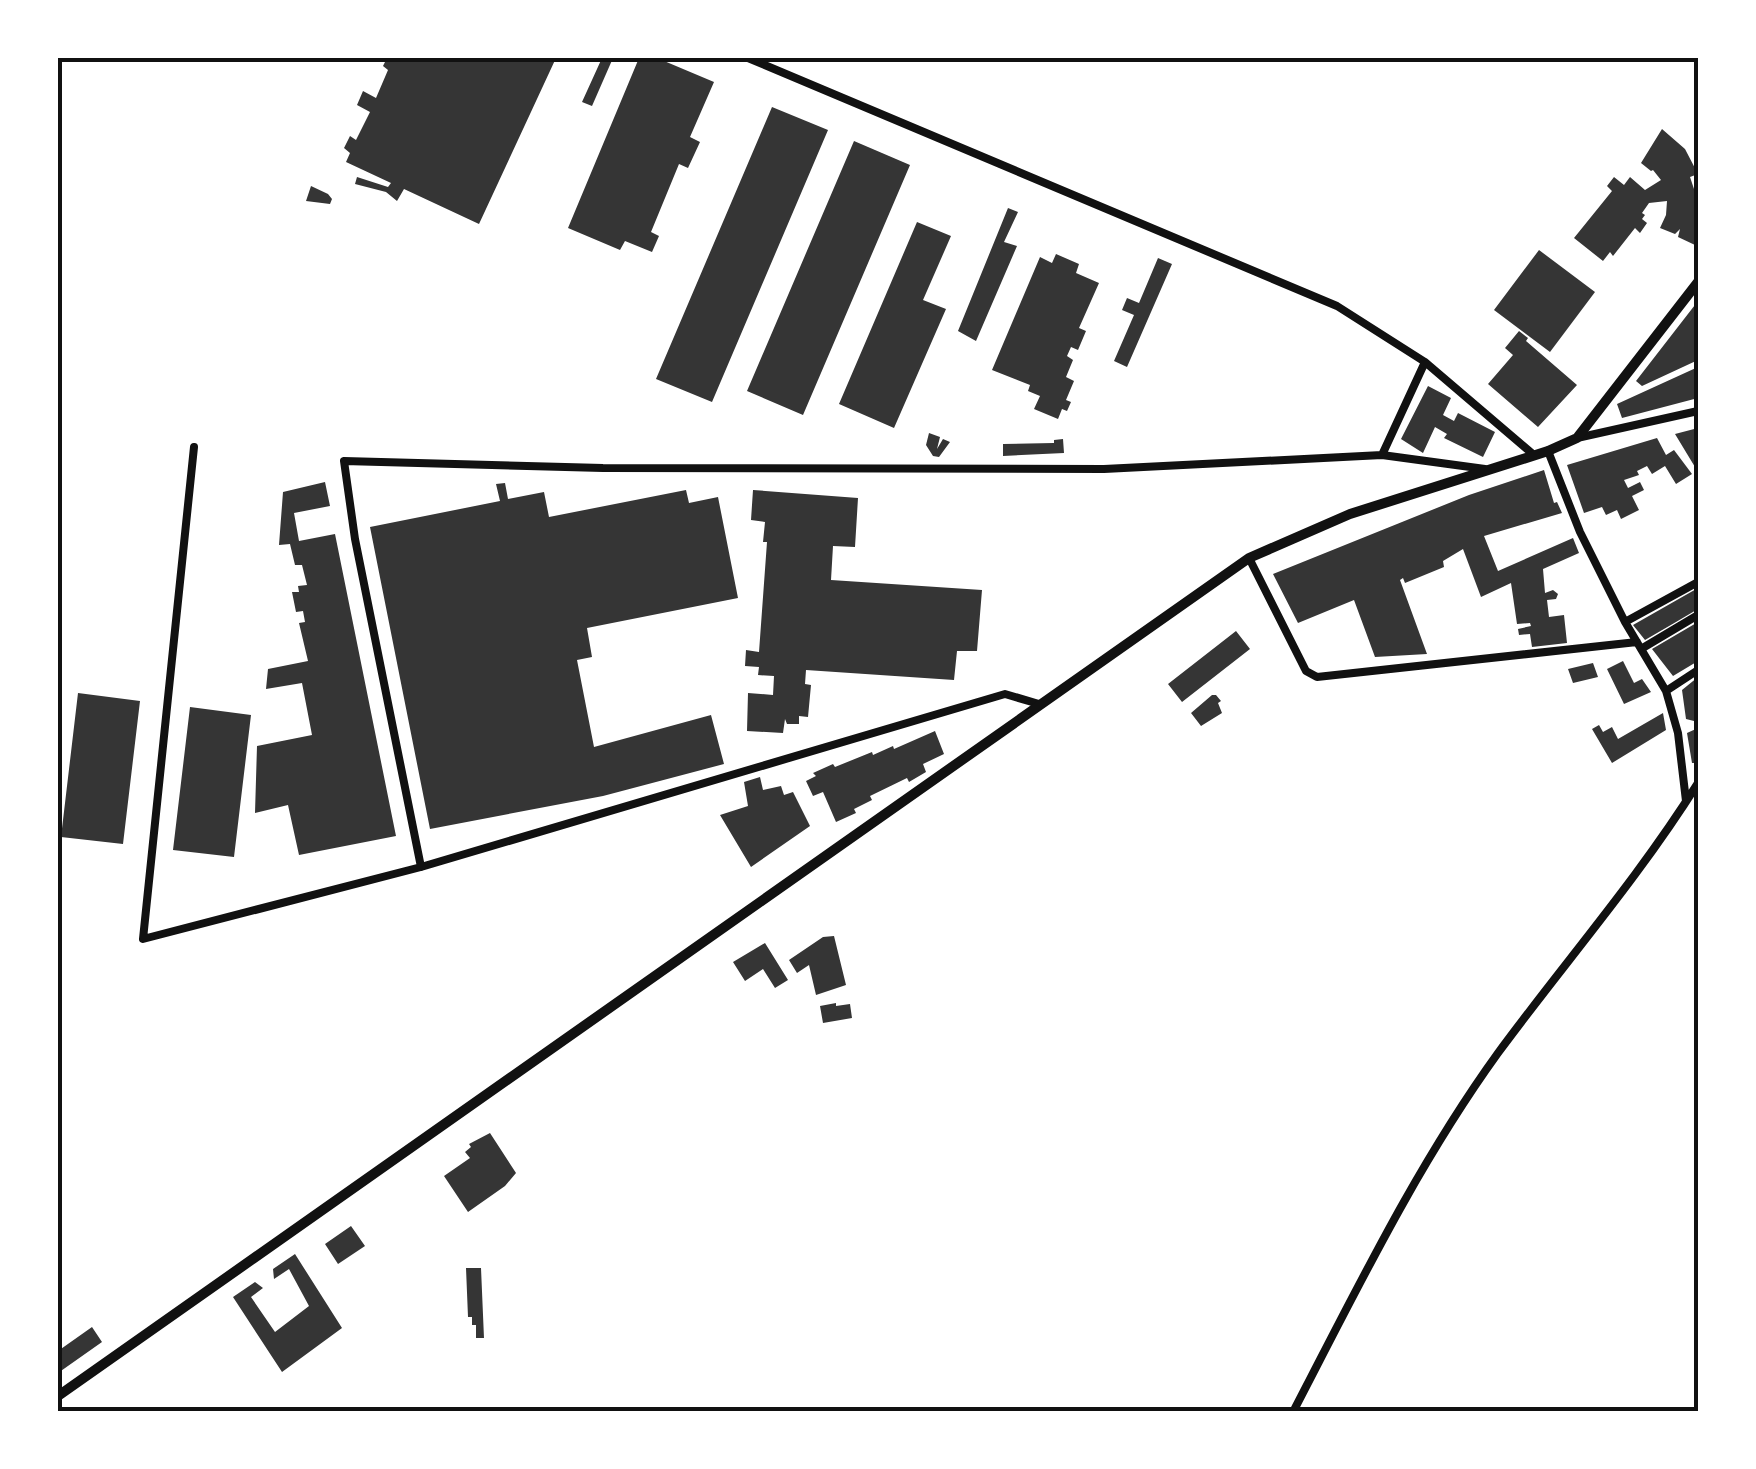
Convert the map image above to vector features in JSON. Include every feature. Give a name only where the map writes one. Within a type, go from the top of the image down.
[{"type":"street","points":[[748,58],[1337,306],[1425,362],[1534,455]]},
{"type":"street","points":[[1577,438],[1698,282]]},
{"type":"street","points":[[1382,455],[1425,362]]},
{"type":"street","points":[[58,1396],[1249,558],[1350,514],[1577,438],[1698,411]]},
{"type":"street","points":[[194,447],[143,939],[420,867],[1004,694],[1040,704]]},
{"type":"street","points":[[1548,450],[1580,532],[1625,622],[1666,691],[1678,733],[1686,802]]},
{"type":"street","points":[[420,867],[355,540],[344,461],[603,468],[1104,468],[1382,455],[1490,470]]},
{"type":"street","points":[[1249,558],[1306,671],[1317,677],[1639,646],[1698,615]]},
{"type":"street","points":[[1625,622],[1698,582]]},
{"type":"street","points":[[1666,691],[1698,670]]},
{"type":"street","points":[[1293,1412],[1406,1194],[1497,1054],[1616,904],[1698,783]]},
{"type":"building","points":[[387,58],[556,58],[479,224],[404,189],[397,201],[386,192],[355,184],[357,177],[388,187],[391,183],[346,162],[350,153],[344,148],[350,136],[356,140],[370,112],[357,105],[363,91],[376,98],[388,70],[383,66]]},
{"type":"building","points":[[602,58],[613,58],[592,106],[582,102]]},
{"type":"building","points":[[639,58],[657,58],[714,82],[690,137],[700,142],[688,168],[679,164],[651,232],[659,236],[652,252],[625,241],[620,250],[568,228]]},
{"type":"building","points":[[772,107],[828,130],[712,402],[656,379]]},
{"type":"building","points":[[1662,129],[1685,149],[1698,174],[1690,177],[1694,189],[1698,189],[1695,245],[1678,237],[1680,229],[1675,234],[1660,228],[1667,201],[1649,203],[1642,213],[1647,223],[1640,233],[1635,228],[1613,256],[1610,252],[1603,261],[1574,238],[1612,191],[1607,186],[1614,177],[1624,185],[1630,177],[1645,190],[1661,180],[1641,163]]},
{"type":"building","points":[[854,141],[910,165],[803,415],[747,391]]},
{"type":"building","points":[[311,186],[328,194],[330,204],[306,201]]},
{"type":"building","points":[[1008,208],[1018,212],[1004,242],[1017,246],[976,341],[958,331]]},
{"type":"building","points":[[917,222],[951,236],[923,300],[946,309],[894,428],[839,404]]},
{"type":"building","points":[[1539,250],[1595,292],[1550,352],[1494,310]]},
{"type":"building","points":[[1056,254],[1079,264],[1076,273],[1099,283],[1079,328],[1086,331],[1078,350],[1071,347],[1067,356],[1073,360],[1066,377],[1074,381],[1066,400],[1071,402],[1058,419],[1034,409],[1040,396],[1028,391],[1030,385],[992,370],[1040,257],[1052,263]]},
{"type":"building","points":[[1158,258],[1172,264],[1127,367],[1114,361],[1134,315],[1122,310],[1127,298],[1139,303]]},
{"type":"building","points":[[1698,301],[1698,360],[1642,386],[1636,381]]},
{"type":"building","points":[[1519,331],[1577,385],[1538,427],[1488,384],[1513,355],[1505,348]]},
{"type":"building","points":[[1698,367],[1698,398],[1622,418],[1617,404]]},
{"type":"building","points":[[1428,386],[1451,398],[1443,415],[1454,421],[1458,413],[1495,432],[1483,457],[1444,438],[1447,434],[1435,427],[1423,453],[1401,439]]},
{"type":"building","points":[[1698,428],[1698,472],[1675,434]]},
{"type":"building","points":[[929,433],[940,437],[937,449],[943,439],[950,442],[939,457],[933,456],[926,445]]},
{"type":"building","points":[[1657,438],[1666,455],[1674,450],[1692,474],[1676,484],[1665,466],[1652,474],[1647,466],[1637,471],[1639,475],[1624,480],[1628,488],[1640,482],[1644,490],[1632,496],[1639,510],[1621,519],[1617,510],[1606,515],[1602,507],[1584,513],[1567,465]]},
{"type":"building","points":[[1063,439],[1064,453],[1003,456],[1003,444],[1054,443]]},
{"type":"building","points":[[1544,470],[1554,503],[1562,513],[1484,536],[1498,571],[1573,538],[1579,553],[1543,569],[1545,593],[1553,590],[1558,594],[1556,599],[1547,600],[1549,617],[1564,615],[1567,643],[1532,647],[1530,634],[1519,635],[1518,629],[1531,626],[1517,624],[1511,583],[1481,597],[1463,549],[1443,561],[1444,567],[1405,583],[1403,578],[1400,580],[1427,654],[1375,657],[1354,600],[1298,623],[1273,574],[1469,495]]},
{"type":"building","points":[[325,482],[330,506],[294,513],[299,541],[335,534],[396,836],[299,855],[288,805],[255,813],[257,746],[312,735],[302,683],[266,689],[268,669],[308,661],[299,623],[305,622],[303,611],[296,612],[292,592],[307,585],[302,565],[295,565],[290,544],[279,545],[283,492]]},
{"type":"building","points":[[505,483],[508,499],[544,492],[549,517],[686,490],[689,503],[718,497],[738,598],[587,628],[592,657],[577,660],[594,747],[711,715],[724,764],[603,796],[430,829],[370,527],[500,501],[496,484]]},
{"type":"building","points":[[753,490],[858,498],[855,547],[833,546],[831,580],[982,590],[977,651],[957,651],[954,680],[806,670],[805,684],[811,685],[808,717],[799,716],[799,724],[787,724],[785,719],[783,733],[747,731],[748,693],[773,695],[774,676],[758,675],[759,667],[745,666],[746,650],[759,652],[767,542],[763,542],[765,522],[751,520]]},
{"type":"building","points":[[1698,588],[1698,609],[1645,640],[1633,625]]},
{"type":"building","points":[[1698,622],[1698,661],[1673,676],[1652,649]]},
{"type":"building","points":[[1236,631],[1250,649],[1182,702],[1168,684]]},
{"type":"building","points":[[1623,661],[1634,683],[1642,679],[1651,692],[1624,704],[1607,669]]},
{"type":"building","points":[[1593,663],[1598,677],[1573,683],[1568,669]]},
{"type":"building","points":[[1698,677],[1698,722],[1686,719],[1682,690]]},
{"type":"building","points":[[78,693],[140,701],[123,844],[61,837]]},
{"type":"building","points":[[1212,695],[1221,701],[1218,703],[1222,713],[1201,726],[1191,713]]},
{"type":"building","points":[[190,707],[251,715],[234,857],[173,850]]},
{"type":"building","points":[[1663,713],[1666,730],[1612,763],[1592,729],[1599,725],[1603,732],[1612,727],[1618,739]]},
{"type":"building","points":[[1698,728],[1698,763],[1692,763],[1687,733]]},
{"type":"building","points":[[935,731],[944,754],[923,764],[926,772],[870,796],[872,800],[854,809],[856,813],[836,822],[823,792],[813,796],[806,781],[816,776],[813,773],[833,764],[835,767],[872,752],[873,755],[893,746],[894,749]]},
{"type":"building","points":[[760,777],[763,790],[781,786],[784,795],[793,792],[810,826],[751,867],[720,815],[748,806],[744,782]]},
{"type":"building","points":[[834,936],[846,985],[816,995],[809,965],[797,973],[789,960],[823,937]]},
{"type":"building","points":[[765,943],[788,980],[775,988],[763,969],[745,981],[733,962]]},
{"type":"building","points":[[850,1004],[852,1018],[823,1023],[820,1006]]},
{"type":"building","points":[[490,1133],[516,1173],[505,1186],[468,1212],[444,1176],[470,1158],[465,1152],[471,1147],[469,1144]]},
{"type":"building","points":[[351,1226],[365,1246],[338,1264],[325,1244]]},
{"type":"building","points":[[295,1254],[342,1328],[282,1372],[233,1297],[255,1282],[263,1288],[251,1297],[275,1332],[309,1306],[289,1269],[274,1279],[273,1269]]},
{"type":"building","points":[[466,1268],[481,1268],[484,1338],[476,1338],[476,1325],[468,1317]]},
{"type":"building","points":[[92,1327],[102,1342],[58,1373],[58,1351]]}]
